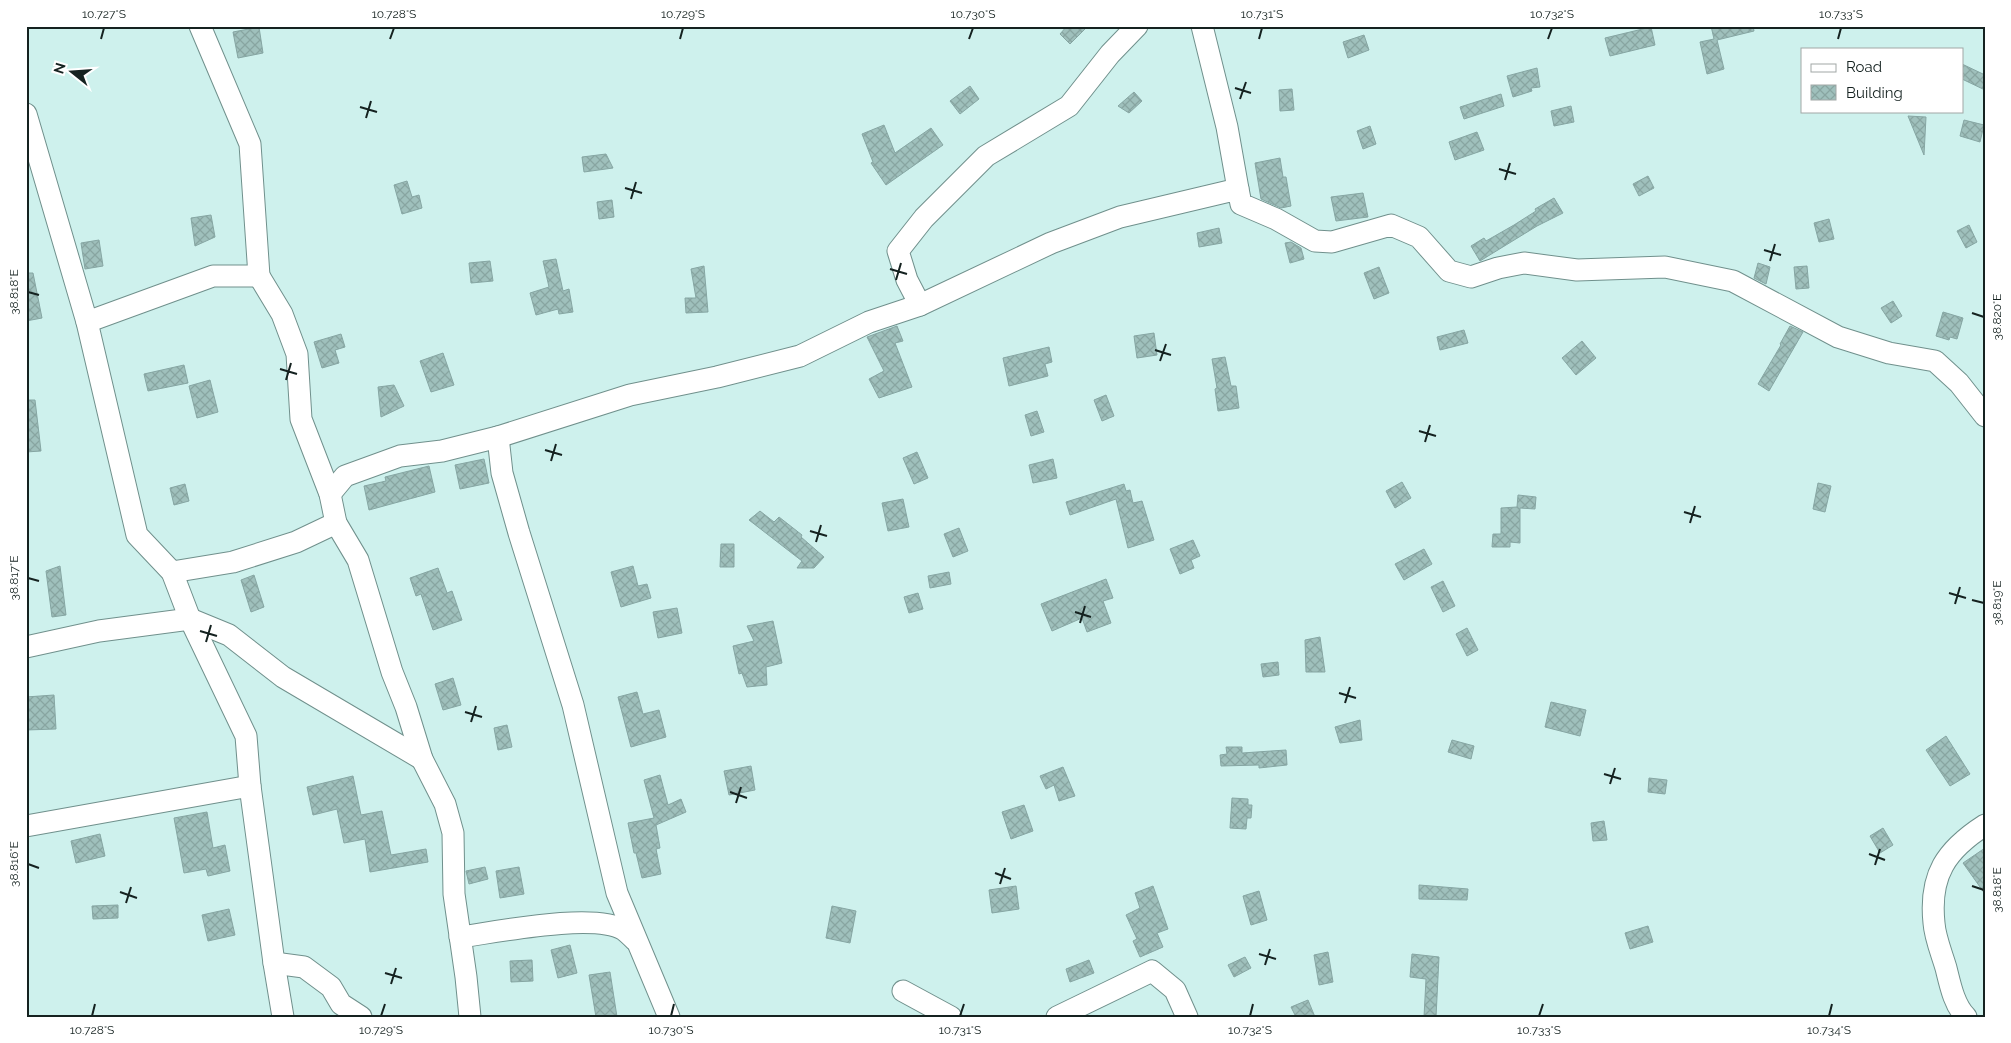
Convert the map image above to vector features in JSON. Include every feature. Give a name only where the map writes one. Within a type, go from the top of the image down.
[{"type":"street","points":[[200,26],[250,144],[259,276],[282,314],[297,354],[301,419],[330,494],[336,523],[358,560],[392,672],[406,707],[422,759],[445,804],[453,834],[454,894],[470,1017]]},
{"type":"street","points":[[920,305],[907,280],[898,251],[924,218],[986,156],[1069,106],[1110,54],[1137,26]]},
{"type":"street","points":[[1202,26],[1227,127],[1241,204],[1276,219],[1315,241],[1332,242],[1391,225],[1419,237],[1448,271],[1471,277],[1498,268],[1524,263],[1577,270],[1666,267],[1733,281],[1838,337],[1888,353],[1935,361],[1960,383],[1985,416]]},
{"type":"street","points":[[26,114],[87,322],[137,535],[172,572],[190,619],[246,736],[250,786],[274,963],[284,1017]]},
{"type":"street","points":[[330,494],[345,476],[400,456],[442,451],[498,437],[630,395],[717,377],[800,356],[869,322],[920,305],[1051,243],[1120,217],[1238,189]]},
{"type":"street","points":[[87,322],[213,276],[259,276]]},
{"type":"street","points":[[498,437],[502,473],[573,705],[617,893],[635,940],[669,1017]]},
{"type":"street","points":[[172,572],[233,562],[296,542],[336,523]]},
{"type":"street","points":[[26,647],[99,631],[190,619],[229,635],[283,676],[422,759]]},
{"type":"street","points":[[26,826],[250,786]]},
{"type":"street","points":[[1966,1017],[1953,994],[1948,977],[1934,925],[1933,901],[1938,877],[1946,858],[1968,836],[1985,825]]},
{"type":"street","points":[[460,937],[581,921],[604,924],[623,930],[635,940]]},
{"type":"street","points":[[274,963],[304,967],[331,987],[341,1004],[362,1017]]},
{"type":"street","points":[[1057,1017],[1152,971],[1175,990],[1187,1017]]},
{"type":"street","points":[[903,992],[951,1017]]},
{"type":"building","points":[[1067,26],[1088,26],[1070,44],[1060,34]]},
{"type":"building","points":[[1711,26],[1753,26],[1754,31],[1717,40],[1724,69],[1707,74],[1700,42],[1714,39]]},
{"type":"building","points":[[259,27],[263,53],[238,58],[233,32]]},
{"type":"building","points":[[1651,27],[1655,45],[1610,56],[1605,38]]},
{"type":"building","points":[[1364,35],[1369,50],[1348,58],[1343,42]]},
{"type":"building","points":[[1964,65],[1985,75],[1985,90],[1964,80]]},
{"type":"building","points":[[1537,68],[1540,87],[1531,88],[1532,91],[1513,97],[1507,76]]},
{"type":"building","points":[[970,86],[979,99],[960,114],[950,101]]},
{"type":"building","points":[[1292,89],[1294,110],[1280,111],[1279,90]]},
{"type":"building","points":[[1134,92],[1142,101],[1129,113],[1118,106]]},
{"type":"building","points":[[1501,94],[1504,106],[1464,119],[1460,107]]},
{"type":"building","points":[[1571,106],[1574,122],[1554,126],[1551,111]]},
{"type":"building","points":[[1908,116],[1926,117],[1924,155]]},
{"type":"building","points":[[1964,120],[1984,125],[1980,142],[1960,136]]},
{"type":"building","points":[[884,125],[895,153],[931,128],[943,145],[886,185],[871,163],[873,162],[862,134]]},
{"type":"building","points":[[1370,126],[1376,144],[1363,149],[1357,131]]},
{"type":"building","points":[[1477,132],[1484,150],[1455,160],[1449,142]]},
{"type":"building","points":[[606,154],[613,168],[584,172],[582,157]]},
{"type":"building","points":[[1280,158],[1283,177],[1286,177],[1291,206],[1281,208],[1261,199],[1255,163]]},
{"type":"building","points":[[1648,176],[1654,188],[1639,196],[1633,184]]},
{"type":"building","points":[[407,181],[412,197],[419,195],[422,208],[402,214],[394,185]]},
{"type":"building","points":[[1363,193],[1368,217],[1336,221],[1331,197]]},
{"type":"building","points":[[1554,198],[1563,213],[1537,226],[1480,261],[1471,246],[1484,238],[1486,241],[1514,225],[1536,211],[1535,209]]},
{"type":"building","points":[[612,200],[614,217],[599,219],[597,202]]},
{"type":"building","points":[[211,215],[215,237],[195,246],[191,218]]},
{"type":"building","points":[[1829,219],[1834,239],[1819,242],[1814,223]]},
{"type":"building","points":[[1969,225],[1977,242],[1966,248],[1957,231]]},
{"type":"building","points":[[1219,228],[1222,243],[1199,247],[1197,233]]},
{"type":"building","points":[[99,240],[103,266],[85,269],[81,243]]},
{"type":"building","points":[[1291,242],[1301,248],[1304,259],[1290,263],[1285,243]]},
{"type":"building","points":[[556,259],[563,291],[569,289],[573,312],[559,314],[558,309],[536,315],[530,293],[549,287],[543,261]]},
{"type":"building","points":[[490,261],[493,281],[471,283],[469,263]]},
{"type":"building","points":[[1758,263],[1770,267],[1766,284],[1754,278]]},
{"type":"building","points":[[704,266],[708,312],[686,313],[685,298],[696,298],[691,269]]},
{"type":"building","points":[[1807,266],[1809,288],[1796,289],[1794,267]]},
{"type":"building","points":[[1379,267],[1389,293],[1374,299],[1364,273]]},
{"type":"building","points":[[26,273],[33,273],[42,318],[26,321]]},
{"type":"building","points":[[1893,301],[1902,316],[1891,323],[1881,308]]},
{"type":"building","points":[[1943,312],[1963,318],[1957,339],[1950,337],[1949,340],[1936,336]]},
{"type":"building","points":[[897,326],[903,341],[895,343],[912,387],[879,398],[869,379],[884,371],[867,337]]},
{"type":"building","points":[[1790,326],[1803,332],[1769,391],[1758,384]]},
{"type":"building","points":[[1464,330],[1468,343],[1440,350],[1437,337]]},
{"type":"building","points":[[1154,333],[1157,355],[1137,358],[1134,336]]},
{"type":"building","points":[[341,334],[345,347],[335,350],[339,363],[322,368],[314,342]]},
{"type":"building","points":[[1582,341],[1596,358],[1576,375],[1562,358]]},
{"type":"building","points":[[1049,347],[1052,362],[1045,364],[1048,376],[1009,386],[1003,358]]},
{"type":"building","points":[[443,353],[454,385],[431,392],[420,361]]},
{"type":"building","points":[[1225,357],[1231,386],[1236,386],[1239,408],[1218,411],[1215,389],[1217,388],[1212,359]]},
{"type":"building","points":[[184,365],[188,383],[148,391],[144,374]]},
{"type":"building","points":[[210,380],[218,412],[197,418],[189,386]]},
{"type":"building","points":[[394,385],[404,406],[381,417],[378,387]]},
{"type":"building","points":[[1106,395],[1114,416],[1102,421],[1094,400]]},
{"type":"building","points":[[26,400],[35,400],[41,451],[26,452]]},
{"type":"building","points":[[1037,411],[1044,432],[1031,436],[1025,415]]},
{"type":"building","points":[[917,452],[928,478],[914,484],[903,458]]},
{"type":"building","points":[[484,459],[489,483],[460,489],[455,465]]},
{"type":"building","points":[[1053,459],[1057,478],[1033,483],[1029,465]]},
{"type":"building","points":[[429,466],[435,492],[369,510],[364,486],[386,481],[385,477]]},
{"type":"building","points":[[1402,482],[1411,498],[1395,508],[1386,491]]},
{"type":"building","points":[[1818,483],[1831,486],[1825,512],[1813,509]]},
{"type":"building","points":[[185,484],[189,501],[174,505],[170,488]]},
{"type":"building","points":[[1124,484],[1126,491],[1130,490],[1133,503],[1142,501],[1154,540],[1128,548],[1116,499],[1070,515],[1066,502]]},
{"type":"building","points":[[1518,495],[1536,497],[1535,509],[1520,508],[1520,543],[1510,542],[1510,547],[1492,547],[1493,534],[1501,534],[1501,508],[1517,507]]},
{"type":"building","points":[[903,499],[909,527],[888,531],[882,503]]},
{"type":"building","points":[[760,511],[774,522],[779,517],[802,535],[801,537],[824,557],[814,568],[797,568],[802,561],[749,520]]},
{"type":"building","points":[[959,528],[968,551],[953,557],[944,534]]},
{"type":"building","points":[[1193,540],[1200,556],[1191,560],[1194,568],[1180,574],[1170,549]]},
{"type":"building","points":[[721,544],[734,544],[734,567],[720,567]]},
{"type":"building","points":[[1424,549],[1432,564],[1404,580],[1395,564]]},
{"type":"building","points":[[60,566],[66,615],[52,617],[46,571]]},
{"type":"building","points":[[633,566],[638,586],[647,584],[651,598],[621,607],[611,572]]},
{"type":"building","points":[[438,568],[447,593],[452,591],[462,620],[433,630],[421,594],[416,596],[410,578]]},
{"type":"building","points":[[949,572],[951,584],[930,588],[928,576]]},
{"type":"building","points":[[254,575],[264,607],[251,612],[241,580]]},
{"type":"building","points":[[1106,579],[1113,598],[1103,601],[1111,623],[1087,632],[1082,618],[1052,631],[1041,604]]},
{"type":"building","points":[[1443,581],[1455,606],[1443,612],[1431,587]]},
{"type":"building","points":[[918,593],[923,609],[909,613],[904,597]]},
{"type":"building","points":[[677,608],[682,633],[658,638],[653,612]]},
{"type":"building","points":[[773,621],[782,663],[766,667],[767,685],[747,687],[742,673],[739,674],[733,646],[754,641],[747,626]]},
{"type":"building","points":[[1467,628],[1478,650],[1467,656],[1456,634]]},
{"type":"building","points":[[1320,637],[1325,672],[1306,672],[1305,640]]},
{"type":"building","points":[[1278,662],[1279,675],[1263,677],[1261,664]]},
{"type":"building","points":[[453,678],[461,705],[443,710],[435,684]]},
{"type":"building","points":[[637,692],[643,714],[659,710],[666,737],[631,747],[618,697]]},
{"type":"building","points":[[54,695],[56,729],[26,730],[26,697]]},
{"type":"building","points":[[1551,702],[1586,710],[1580,736],[1545,727]]},
{"type":"building","points":[[1360,720],[1362,740],[1340,743],[1335,727]]},
{"type":"building","points":[[507,725],[512,747],[498,750],[494,728]]},
{"type":"building","points":[[1946,736],[1970,774],[1950,786],[1926,750]]},
{"type":"building","points":[[1452,740],[1474,746],[1471,759],[1448,752]]},
{"type":"building","points":[[1226,747],[1242,747],[1242,753],[1286,750],[1287,765],[1259,768],[1259,765],[1221,766],[1220,755],[1227,754]]},
{"type":"building","points":[[751,766],[755,790],[729,795],[724,771]]},
{"type":"building","points":[[1063,767],[1075,796],[1059,801],[1054,785],[1046,789],[1040,776]]},
{"type":"building","points":[[660,775],[668,805],[681,799],[686,812],[656,825],[660,848],[656,849],[661,874],[642,878],[636,853],[634,853],[628,823],[654,818],[644,780]]},
{"type":"building","points":[[353,776],[361,815],[382,811],[391,855],[426,849],[428,862],[370,872],[365,839],[344,843],[337,809],[313,815],[307,787]]},
{"type":"building","points":[[1649,778],[1667,780],[1665,794],[1648,792]]},
{"type":"building","points":[[1232,798],[1248,799],[1248,805],[1252,805],[1251,818],[1247,818],[1246,829],[1230,828]]},
{"type":"building","points":[[1024,805],[1033,831],[1011,839],[1002,812]]},
{"type":"building","points":[[207,812],[213,848],[225,845],[230,871],[208,876],[206,869],[184,873],[174,818]]},
{"type":"building","points":[[1604,821],[1607,840],[1593,841],[1591,823]]},
{"type":"building","points":[[1883,828],[1893,845],[1880,853],[1870,836]]},
{"type":"building","points":[[100,834],[105,856],[76,863],[71,841]]},
{"type":"building","points":[[1985,848],[1985,894],[1963,863]]},
{"type":"building","points":[[485,867],[488,879],[469,884],[466,871]]},
{"type":"building","points":[[519,867],[524,894],[500,898],[496,871]]},
{"type":"building","points":[[1419,885],[1468,889],[1467,900],[1419,899]]},
{"type":"building","points":[[1016,886],[1019,909],[992,913],[989,890]]},
{"type":"building","points":[[1153,886],[1168,929],[1157,933],[1163,947],[1140,957],[1133,941],[1137,939],[1126,915],[1140,908],[1135,893]]},
{"type":"building","points":[[1259,891],[1267,920],[1251,925],[1243,896]]},
{"type":"building","points":[[118,905],[118,918],[93,919],[92,906]]},
{"type":"building","points":[[832,906],[856,911],[850,943],[826,938]]},
{"type":"building","points":[[229,909],[235,935],[208,941],[202,915]]},
{"type":"building","points":[[1648,926],[1653,942],[1630,949],[1625,933]]},
{"type":"building","points":[[570,945],[577,973],[558,978],[551,950]]},
{"type":"building","points":[[1328,952],[1333,982],[1319,985],[1314,955]]},
{"type":"building","points":[[1412,954],[1439,957],[1436,1017],[1424,1017],[1426,979],[1410,977]]},
{"type":"building","points":[[1245,957],[1251,968],[1234,977],[1228,965]]},
{"type":"building","points":[[532,960],[533,981],[511,982],[510,961]]},
{"type":"building","points":[[1089,960],[1094,973],[1070,982],[1066,969]]},
{"type":"building","points":[[610,972],[617,1017],[596,1017],[589,975]]},
{"type":"building","points":[[1308,1000],[1315,1017],[1296,1017],[1291,1007]]}]
